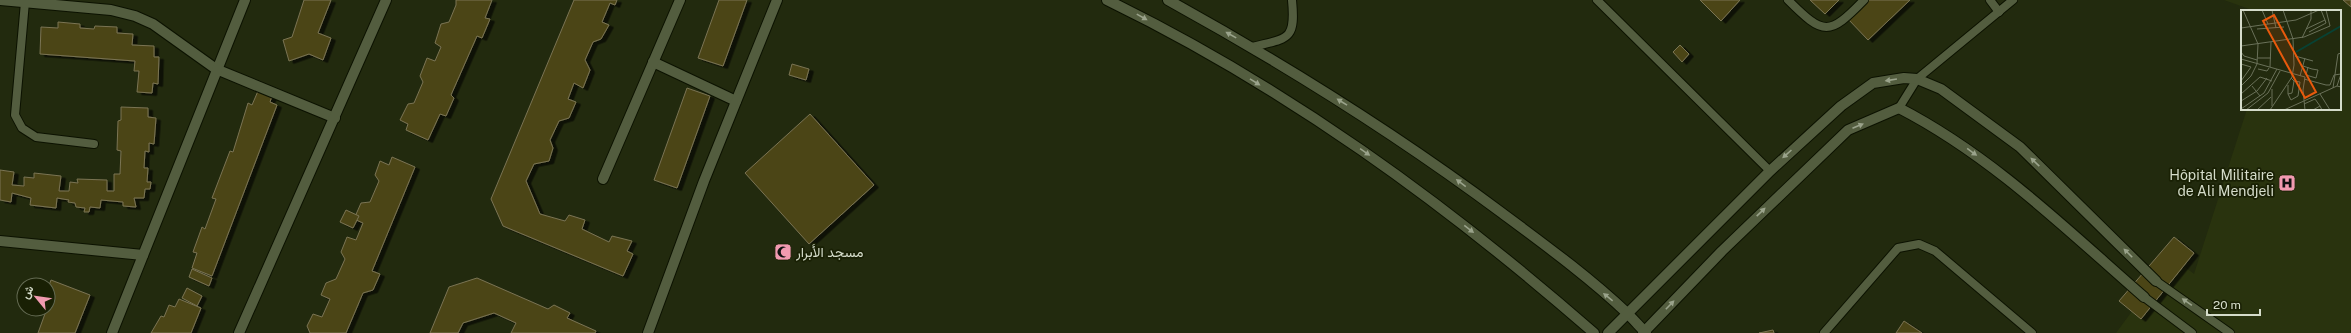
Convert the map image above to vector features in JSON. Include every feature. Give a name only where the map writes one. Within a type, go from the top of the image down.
[{"type":"main road","points":[[0,0],[111,10],[135,16],[153,24],[216,69],[335,118]]},
{"type":"main road","points":[[112,333],[216,69],[245,0]]},
{"type":"main road","points":[[239,333],[386,0]]},
{"type":"main road","points":[[603,179],[680,0]]},
{"type":"main road","points":[[648,333],[704,181],[777,0]]},
{"type":"main road","points":[[1107,0],[1237,70],[1333,130],[1432,200],[1516,265],[1594,333]]},
{"type":"main road","points":[[1168,0],[1252,47],[1350,107],[1446,172],[1538,240],[1628,314],[1645,332],[1722,251],[1848,130],[1899,108],[1960,143],[2010,180],[2144,297]]},
{"type":"main road","points":[[653,62],[736,101]]},
{"type":"main road","points":[[1608,333],[1770,171],[1841,106],[1873,83],[1904,78],[1917,79],[1941,89],[2020,147],[2156,281]]},
{"type":"main road","points":[[0,241],[143,255]]},
{"type":"lane","points":[[1252,47],[1284,39],[1292,30],[1292,0]]},
{"type":"lane","points":[[1597,0],[1770,171]]},
{"type":"lane","points":[[1788,0],[1808,20],[1821,27],[1834,27],[1846,18],[1864,0]]},
{"type":"lane","points":[[1990,0],[1999,12]]},
{"type":"lane","points":[[1899,108],[1917,79],[2013,0]]},
{"type":"lane","points":[[25,2],[15,115],[22,128],[36,137],[94,144]]},
{"type":"lane","points":[[1824,333],[1898,248],[1919,244],[1935,251],[2032,333]]},
{"type":"lane","points":[[2156,281],[2230,333]]},
{"type":"lane","points":[[2144,297],[2192,333]]},
{"type":"shaded area","name":"Hôpital Militaire de Ali Mendjeli","points":[[2224,0],[2351,0],[2351,333],[2116,333],[2172,257],[2194,274],[2247,110],[2341,110],[2341,10],[2252,10]]},
{"type":"building","points":[[304,0],[331,0],[318,33],[331,38],[323,60],[309,54],[289,61],[283,40],[292,37]]},
{"type":"building","points":[[456,0],[492,0],[485,18],[490,19],[482,38],[477,36],[451,95],[454,98],[446,116],[440,114],[428,140],[406,130],[408,124],[400,120],[408,104],[414,103],[423,82],[420,76],[427,58],[435,61],[441,47],[435,43],[441,24],[449,22],[456,5]]},
{"type":"building","points":[[574,0],[617,0],[615,5],[610,3],[602,22],[609,25],[601,39],[593,42],[585,60],[590,70],[583,88],[574,83],[568,99],[576,102],[569,118],[559,121],[550,140],[553,148],[549,161],[534,164],[526,181],[540,214],[565,221],[569,215],[585,220],[582,229],[609,242],[612,236],[632,241],[627,251],[633,254],[623,276],[503,226],[491,199]]},
{"type":"building","points":[[719,0],[747,0],[723,66],[698,58]]},
{"type":"building","points":[[1700,0],[1740,0],[1721,21]]},
{"type":"building","points":[[1810,0],[1839,0],[1825,14]]},
{"type":"building","points":[[1867,0],[1910,0],[1868,40],[1848,19]]},
{"type":"building","points":[[2343,0],[2351,0],[2351,7]]},
{"type":"building","points":[[58,22],[80,24],[80,28],[94,29],[95,26],[117,27],[117,33],[133,34],[132,45],[154,46],[154,57],[159,57],[158,84],[153,83],[152,93],[137,92],[139,71],[134,71],[135,61],[40,54],[41,27],[58,28]]},
{"type":"building","points":[[1680,45],[1689,54],[1682,62],[1673,52]]},
{"type":"building","points":[[792,64],[809,69],[806,80],[789,75]]},
{"type":"building","points":[[687,88],[710,96],[677,188],[654,180]]},
{"type":"building","points":[[258,91],[272,96],[270,102],[277,105],[212,276],[192,268],[197,253],[193,252],[202,227],[205,229],[216,199],[212,198],[230,151],[233,152],[248,103],[252,105]]},
{"type":"building","points":[[121,107],[148,108],[148,117],[156,118],[154,144],[149,143],[149,152],[145,151],[144,168],[148,168],[147,182],[151,182],[150,189],[145,189],[144,198],[134,198],[136,207],[123,206],[123,202],[101,200],[100,208],[90,207],[89,212],[84,212],[85,208],[76,207],[75,203],[68,202],[69,200],[57,198],[56,208],[30,205],[31,198],[12,193],[11,202],[0,200],[0,170],[14,172],[12,185],[24,186],[24,177],[34,178],[34,173],[61,176],[59,191],[69,191],[70,182],[78,183],[77,179],[107,180],[107,191],[114,191],[114,174],[120,174],[121,151],[117,150],[118,121],[121,120]]},
{"type":"building","points":[[810,114],[874,185],[809,244],[745,173]]},
{"type":"building","points":[[392,157],[415,167],[372,271],[380,274],[373,290],[363,293],[346,333],[310,333],[307,326],[313,314],[322,317],[330,299],[321,295],[326,283],[336,279],[345,259],[341,252],[347,237],[356,240],[363,223],[354,219],[361,203],[370,202],[379,181],[375,175],[380,161],[389,165]]},
{"type":"building","points":[[346,210],[359,216],[353,228],[340,222]]},
{"type":"building","points":[[2174,237],[2194,253],[2141,319],[2119,301]]},
{"type":"building","points":[[192,269],[212,278],[209,286],[189,277]]},
{"type":"building","points":[[477,278],[548,309],[554,305],[570,313],[567,318],[596,331],[595,333],[511,333],[516,323],[494,313],[463,323],[458,333],[430,333],[449,287]]},
{"type":"building","points":[[56,282],[90,295],[75,333],[38,333],[44,317],[56,317]]},
{"type":"building","points":[[187,288],[202,296],[197,306],[182,298]]},
{"type":"building","points":[[179,299],[201,308],[191,333],[151,333],[161,316],[164,317],[169,305],[175,307]]},
{"type":"building","points":[[1904,321],[1922,333],[1896,333]]},
{"type":"building","points":[[1773,330],[1774,333],[1759,333]]},
{"type":"place","name":"Hôpital Militaire de Ali Mendjeli","points":[[2287,183]]},
{"type":"place","name":"مسجد الأبرار","points":[[783,252]]}]
